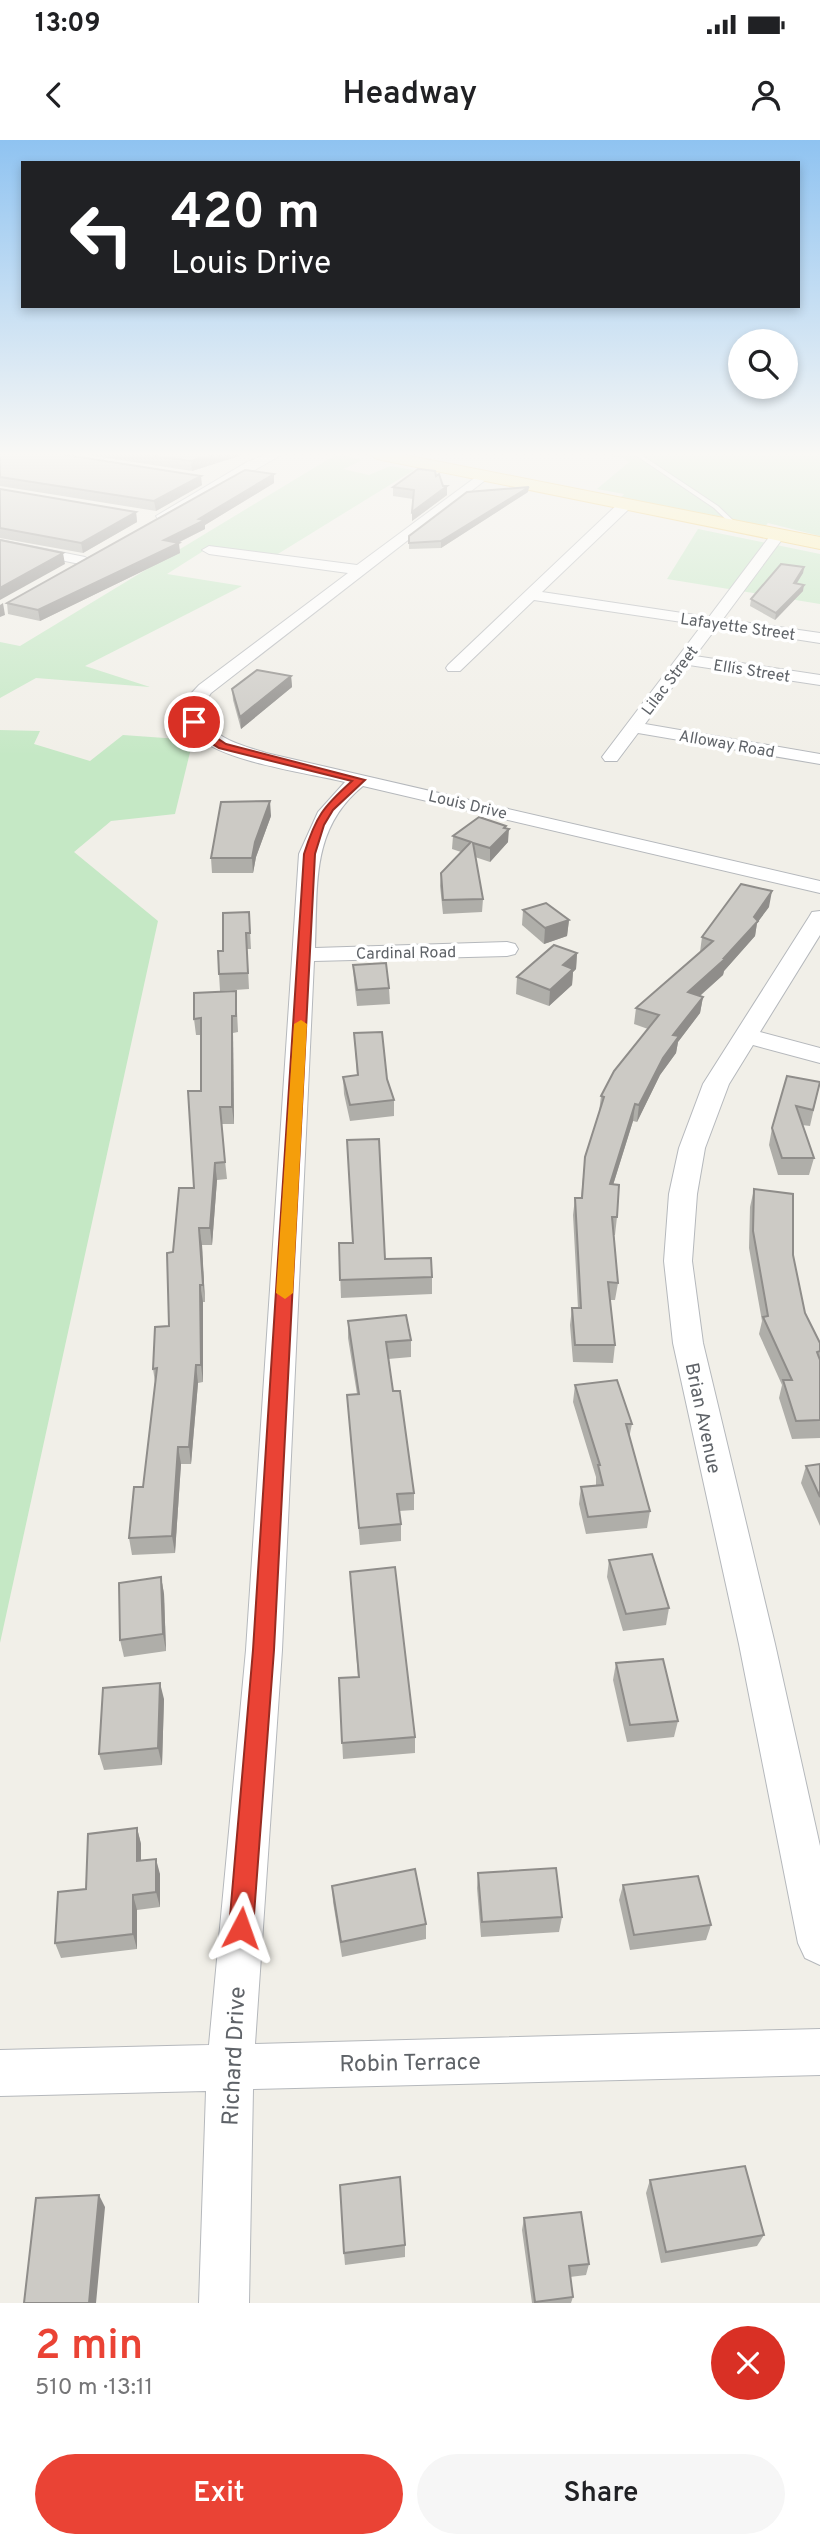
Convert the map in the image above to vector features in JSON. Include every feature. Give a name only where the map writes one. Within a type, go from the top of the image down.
[{"type":"street","points":[[62,575],[91,558],[71,555]]},
{"type":"street","points":[[246,555],[360,570]]},
{"type":"street","name":"Louis Drive","points":[[380,555],[196,698],[191,710],[202,733],[223,746],[247,753],[820,887]]},
{"type":"street","points":[[454,668],[573,555]]},
{"type":"street","name":"Lilac Street","points":[[611,757],[763,555]]},
{"type":"street","name":"Lafayette Street","points":[[531,595],[820,638]]},
{"type":"street","name":"Ellis Street","points":[[684,659],[820,680]]},
{"type":"street","name":"Alloway Road","points":[[633,727],[820,759]]},
{"type":"street","name":"Richard Drive","points":[[224,2303],[230,2067],[264,1650],[309,854],[318,825],[328,808],[360,780]]},
{"type":"street","name":"Brian Avenue","points":[[820,917],[716,1084],[692,1148],[683,1194],[678,1261],[688,1343],[760,1658],[820,1943]]},
{"type":"street","name":"Cardinal Road","points":[[305,955],[507,949]]},
{"type":"street","points":[[748,1036],[820,1056]]},
{"type":"street","name":"Robin Terrace","points":[[0,2073],[820,2052]]},
{"type":"green space","points":[[170,555],[197,555],[167,574],[242,586],[85,666],[150,687],[36,678],[0,698],[0,642],[20,646]]},
{"type":"green space","points":[[682,555],[820,555],[820,604],[667,579]]},
{"type":"green space","points":[[0,730],[40,731],[34,744],[90,761],[123,735],[193,740],[175,814],[111,821],[74,852],[158,921],[0,1643]]},
{"type":"building","points":[[0,555],[60,555],[0,588]]},
{"type":"building","points":[[93,555],[154,555],[38,610],[7,603]]},
{"type":"building","points":[[781,564],[804,567],[794,583],[804,585],[776,613],[751,599]]},
{"type":"building","points":[[257,670],[291,676],[240,717],[232,689]]},
{"type":"building","points":[[270,801],[252,858],[211,858],[221,802]]},
{"type":"building","points":[[479,817],[509,829],[490,848],[473,843],[483,899],[443,900],[441,873],[471,842],[453,836]]},
{"type":"building","points":[[741,884],[772,891],[754,917],[758,921],[726,958],[688,992],[703,997],[673,1035],[679,1036],[663,1058],[639,1105],[635,1104],[610,1184],[619,1185],[617,1217],[612,1217],[618,1283],[608,1282],[615,1345],[575,1345],[572,1308],[581,1308],[575,1198],[582,1198],[585,1157],[604,1097],[601,1096],[614,1071],[659,1015],[636,1008],[713,941],[702,937]]},
{"type":"building","points":[[546,903],[569,920],[545,928],[523,910]]},
{"type":"building","points":[[249,912],[250,933],[246,933],[248,973],[219,974],[218,951],[223,951],[223,913]]},
{"type":"building","points":[[554,945],[577,953],[563,965],[573,969],[550,990],[517,977]]},
{"type":"building","points":[[386,963],[389,988],[357,990],[353,965]]},
{"type":"building","points":[[236,991],[236,1016],[232,1016],[232,1107],[220,1107],[225,1162],[215,1163],[210,1228],[199,1228],[203,1285],[200,1285],[201,1365],[196,1365],[189,1447],[178,1447],[172,1536],[129,1538],[134,1487],[143,1487],[157,1368],[153,1369],[155,1327],[169,1326],[167,1253],[173,1252],[179,1188],[194,1188],[188,1091],[201,1091],[201,1018],[194,1019],[194,993]]},
{"type":"building","points":[[382,1032],[387,1079],[394,1100],[350,1105],[343,1077],[358,1075],[354,1033]]},
{"type":"building","points":[[787,1076],[820,1082],[813,1110],[796,1106],[814,1158],[782,1158],[772,1128]]},
{"type":"building","points":[[379,1139],[385,1259],[431,1258],[432,1277],[340,1280],[339,1243],[353,1243],[347,1140]]},
{"type":"building","points":[[754,1189],[793,1194],[793,1255],[805,1313],[820,1343],[820,1351],[817,1352],[820,1360],[820,1420],[796,1421],[783,1380],[792,1380],[763,1317],[768,1316],[753,1231]]},
{"type":"building","points":[[406,1315],[411,1340],[386,1342],[393,1391],[400,1391],[414,1493],[397,1494],[401,1524],[359,1528],[347,1395],[359,1394],[348,1321]]},
{"type":"building","points":[[617,1380],[632,1424],[626,1424],[650,1511],[588,1517],[581,1487],[603,1485],[600,1465],[575,1385]]},
{"type":"building","points":[[820,1464],[820,1497],[806,1466]]},
{"type":"building","points":[[652,1554],[669,1608],[626,1614],[609,1560]]},
{"type":"building","points":[[395,1567],[415,1737],[342,1743],[339,1678],[359,1677],[350,1572]]},
{"type":"building","points":[[161,1577],[163,1634],[120,1640],[119,1583]]},
{"type":"building","points":[[663,1659],[678,1721],[630,1725],[616,1663]]},
{"type":"building","points":[[160,1683],[158,1748],[99,1754],[103,1688]]},
{"type":"building","points":[[137,1828],[137,1861],[156,1859],[156,1892],[133,1895],[133,1934],[55,1943],[58,1892],[86,1889],[88,1834]]},
{"type":"building","points":[[556,1868],[562,1917],[482,1922],[478,1873]]},
{"type":"building","points":[[415,1869],[426,1924],[341,1942],[332,1886]]},
{"type":"building","points":[[698,1876],[711,1925],[634,1935],[623,1885]]},
{"type":"building","points":[[745,2166],[764,2235],[666,2252],[650,2180]]},
{"type":"building","points":[[400,2177],[405,2245],[344,2253],[340,2185]]},
{"type":"building","points":[[99,2195],[89,2303],[24,2303],[36,2198]]},
{"type":"building","points":[[581,2212],[589,2264],[569,2266],[573,2297],[535,2302],[524,2218]]},
{"type":"slow traffic","points":[[285,1293],[301,1024]]},
{"type":"route","points":[[194,722],[202,733],[223,746],[360,780],[328,808],[318,825],[309,854],[264,1650],[241,1928]]}]
